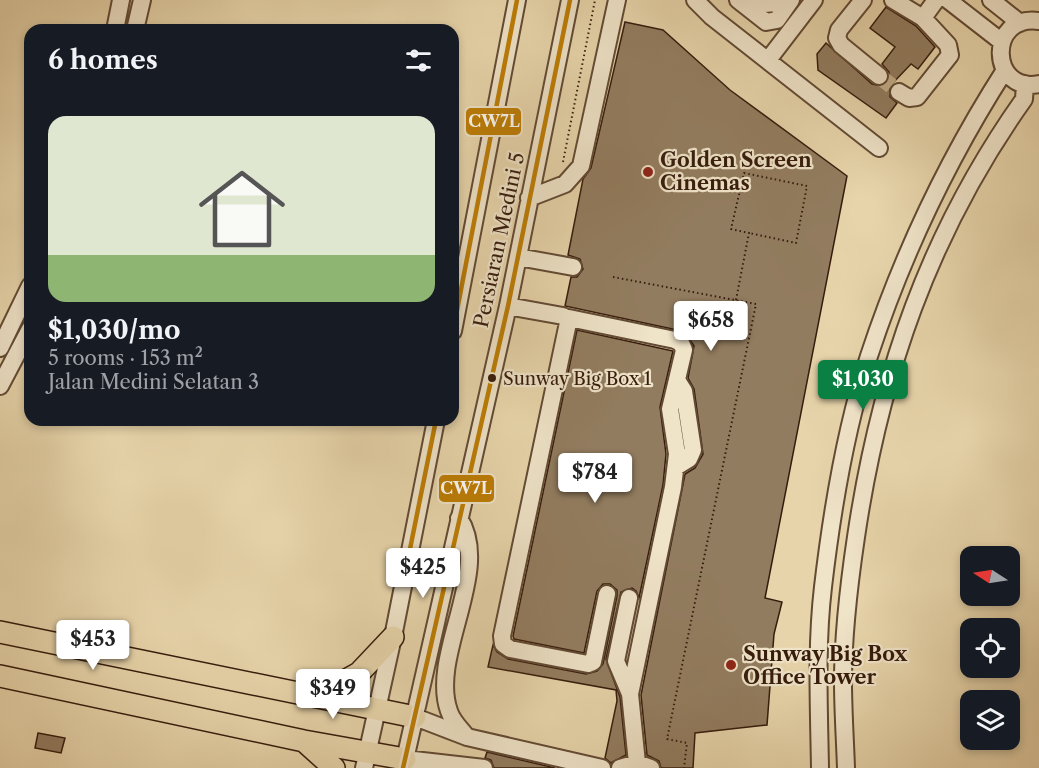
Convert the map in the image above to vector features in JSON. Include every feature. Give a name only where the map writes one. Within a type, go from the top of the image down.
[{"type":"main road","points":[[0,632],[414,717]]},
{"type":"main road","points":[[318,696],[359,673],[393,637]]},
{"type":"main road","points":[[0,676],[303,741],[366,760],[404,764]]},
{"type":"main road","points":[[303,741],[334,768]]},
{"type":"street","points":[[116,24],[121,0]]},
{"type":"street","points":[[136,24],[142,0]]},
{"type":"street","name":"Persiaran Medini 5","points":[[459,300],[517,0]]},
{"type":"street","name":"Persiaran Medini 5","points":[[404,764],[508,306],[570,0]]},
{"type":"street","points":[[529,198],[570,181],[580,166],[617,0]]},
{"type":"street","points":[[695,0],[712,18],[879,148]]},
{"type":"street","points":[[738,0],[766,22],[777,20],[791,0]]},
{"type":"street","points":[[759,0],[764,4],[776,3],[778,0]]},
{"type":"street","points":[[768,60],[814,0]]},
{"type":"street","points":[[862,0],[839,30],[837,38],[841,45],[879,76]]},
{"type":"street","points":[[893,0],[922,18],[948,45],[950,54],[917,97],[909,98],[899,92]]},
{"type":"street","points":[[922,18],[936,0]]},
{"type":"street","points":[[948,0],[1002,42]]},
{"type":"street","points":[[991,0],[1033,20]]},
{"type":"street","points":[[846,768],[843,681],[848,591],[865,476],[893,362],[927,268],[972,178],[1032,84],[1014,79],[1005,70],[1000,57],[1002,42],[1009,30],[1033,20]]},
{"type":"street","points":[[820,768],[819,681],[823,589],[840,472],[869,357],[905,260],[949,164],[1005,70]]},
{"type":"street","points":[[518,257],[573,267]]},
{"type":"street","points":[[0,348],[24,298]]},
{"type":"street","points":[[508,306],[563,316]]},
{"type":"street","points":[[607,594],[593,662],[588,664],[510,649],[503,644],[502,636],[514,574],[569,318],[678,341],[684,350],[677,380],[684,391],[693,450],[689,459],[676,467],[630,694]]},
{"type":"street","points":[[0,386],[24,341]]},
{"type":"street","points":[[366,760],[435,426]]},
{"type":"street","points":[[459,518],[468,531],[467,572],[445,690],[452,719],[467,737]]},
{"type":"street","points":[[620,768],[644,766],[630,694],[616,661],[629,598]]},
{"type":"street","points":[[414,717],[467,737],[602,768]]},
{"type":"street","points":[[404,764],[484,768]]},
{"type":"path","points":[[558,187],[595,0]]},
{"type":"path","points":[[744,173],[807,186],[796,243],[749,233],[731,229],[744,173]]},
{"type":"path","points":[[736,300],[749,233]]},
{"type":"path","points":[[614,277],[756,304],[667,739],[687,742],[684,768]]},
{"type":"building","points":[[886,7],[916,26],[935,47],[918,69],[911,64],[890,86],[890,97],[897,103],[886,118],[818,70],[817,54],[826,43],[872,84],[883,86],[889,77],[889,72],[882,64],[895,47],[870,28]]},
{"type":"building","points":[[625,22],[663,30],[730,90],[847,176],[765,598],[782,602],[774,634],[767,725],[695,733],[693,768],[661,768],[659,761],[647,755],[641,695],[685,474],[695,468],[703,454],[694,389],[688,378],[694,346],[686,334],[677,330],[565,306],[571,277],[577,277],[583,269],[580,259],[568,255],[583,179],[591,168]]},
{"type":"building","points":[[577,330],[673,351],[660,407],[666,454],[663,485],[639,598],[632,588],[621,592],[606,659],[620,697],[626,755],[611,763],[605,758],[617,701],[616,690],[488,667],[493,645],[497,652],[508,659],[586,674],[597,671],[603,664],[617,596],[617,590],[610,584],[603,584],[597,591],[584,653],[514,639],[513,636]]},
{"type":"building","points":[[38,733],[65,738],[61,753],[35,748]]},
{"type":"building","points":[[487,752],[555,768],[494,768],[491,760],[485,758]]},
{"type":"tunnel","points":[[879,76],[899,92]]},
{"type":"transit line","name":"CW7L","points":[[459,300],[517,0]]},
{"type":"transit line","name":"CW7L","points":[[403,768],[508,306],[570,0]]},
{"type":"transit line","name":"CW7L","points":[[410,549],[435,426]]},
{"type":"place","name":"Golden Screen Cinemas","points":[[648,172]]},
{"type":"place","name":"Sunway Big Box 1","points":[[492,378]]},
{"type":"place","name":"Sunway Big Box Office Tower","points":[[731,665]]}]
